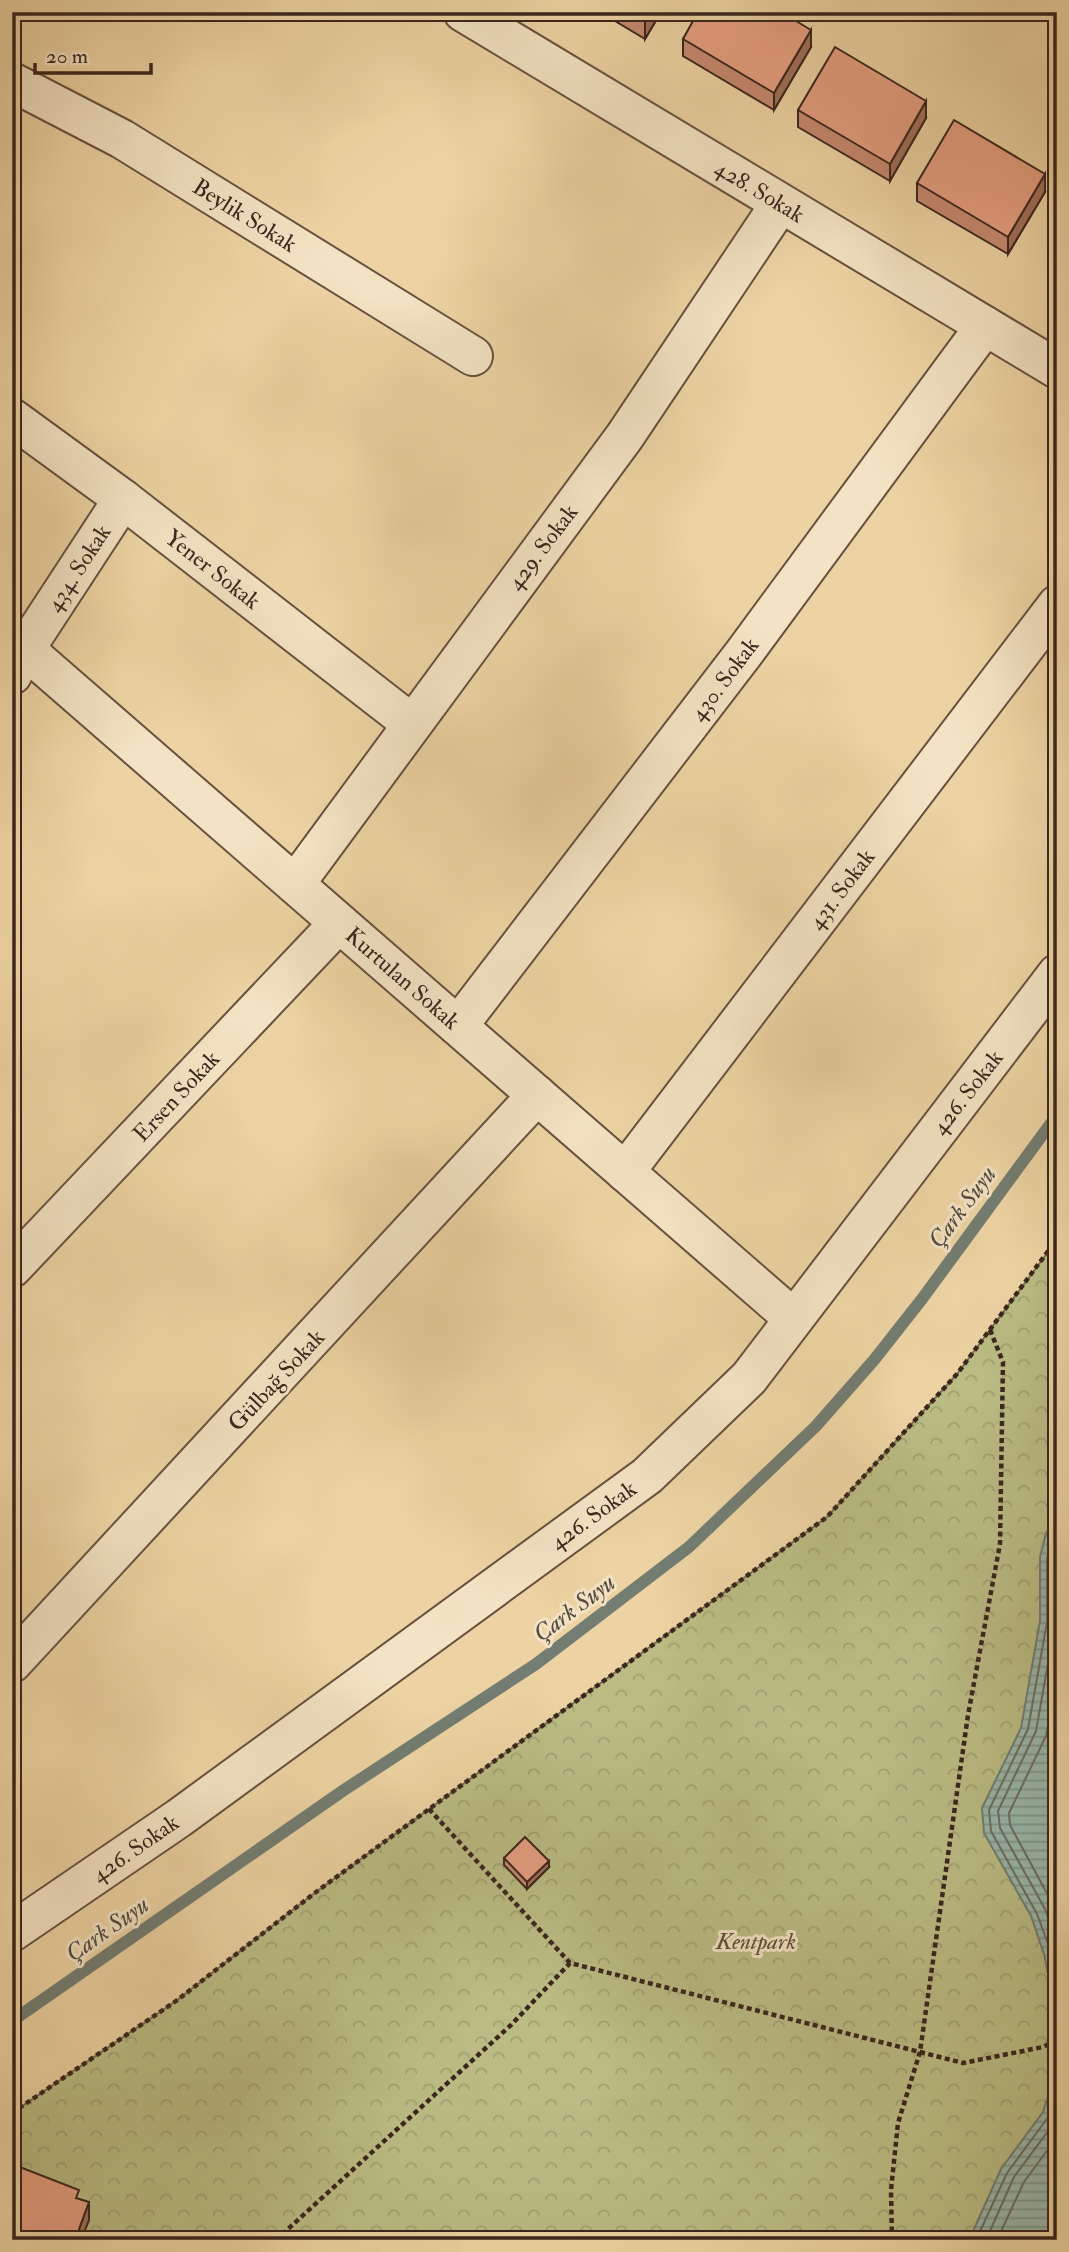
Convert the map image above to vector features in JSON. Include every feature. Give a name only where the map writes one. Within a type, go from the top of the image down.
[{"type":"street","name":"428. Sokak","points":[[463,12],[1057,369]]},
{"type":"street","name":"Beylik Sokak","points":[[12,82],[122,139],[473,356]]},
{"type":"street","name":"429. Sokak","points":[[295,884],[625,436],[780,204]]},
{"type":"street","name":"430. Sokak","points":[[458,1026],[744,653],[985,326]]},
{"type":"street","name":"Yener Sokak","points":[[12,418],[123,499],[411,723]]},
{"type":"street","name":"434. Sokak","points":[[16,654],[123,499]]},
{"type":"street","name":"431. Sokak","points":[[625,1172],[1057,605]]},
{"type":"street","name":"Kurtulan Sokak","points":[[16,654],[295,884],[793,1318]]},
{"type":"street","name":"Ersen Sokak","points":[[12,1268],[339,923]]},
{"type":"street","name":"426. Sokak","points":[[12,1932],[179,1818],[647,1476],[749,1378],[1057,974]]},
{"type":"street","name":"Gülbağ Sokak","points":[[12,1663],[537,1095]]},
{"type":"path","points":[[12,2113],[176,2001],[429,1809],[827,1517],[957,1374],[1057,1239]]},
{"type":"path","points":[[892,2240],[891,2190],[898,2123],[920,2052],[968,1715],[1000,1544],[1003,1362],[990,1330]]},
{"type":"path","points":[[429,1809],[570,1963],[962,2063],[1043,2047],[1057,2040]]},
{"type":"path","points":[[276,2240],[511,2025],[570,1963]]},
{"type":"green space","name":"Kentpark","points":[[1057,1240],[1057,2240],[12,2240],[12,2113],[176,2001],[316,1892],[827,1517],[957,1374]]},
{"type":"water","points":[[1057,1519],[1057,2018],[1044,1954],[1031,1916],[984,1833],[982,1808],[1021,1728],[1040,1621],[1040,1557],[1046,1533]]},
{"type":"water","points":[[1057,2068],[1057,2240],[969,2240],[1001,2169],[1043,2112]]},
{"type":"building","points":[[630,12],[650,12],[645,21]]},
{"type":"building","points":[[698,12],[781,12],[811,30],[774,93],[683,39]]},
{"type":"building","points":[[835,47],[926,101],[890,164],[798,110]]},
{"type":"building","points":[[954,120],[1045,174],[1008,237],[917,183]]},
{"type":"building","points":[[525,1837],[549,1861],[527,1882],[504,1858]]},
{"type":"building","points":[[12,2164],[79,2190],[76,2198],[89,2202],[75,2240],[12,2240]]},
{"type":"waterway","name":"Çark Suyu","points":[[12,2021],[344,1790],[536,1664],[689,1547],[816,1426],[874,1360],[1057,1115]]}]
